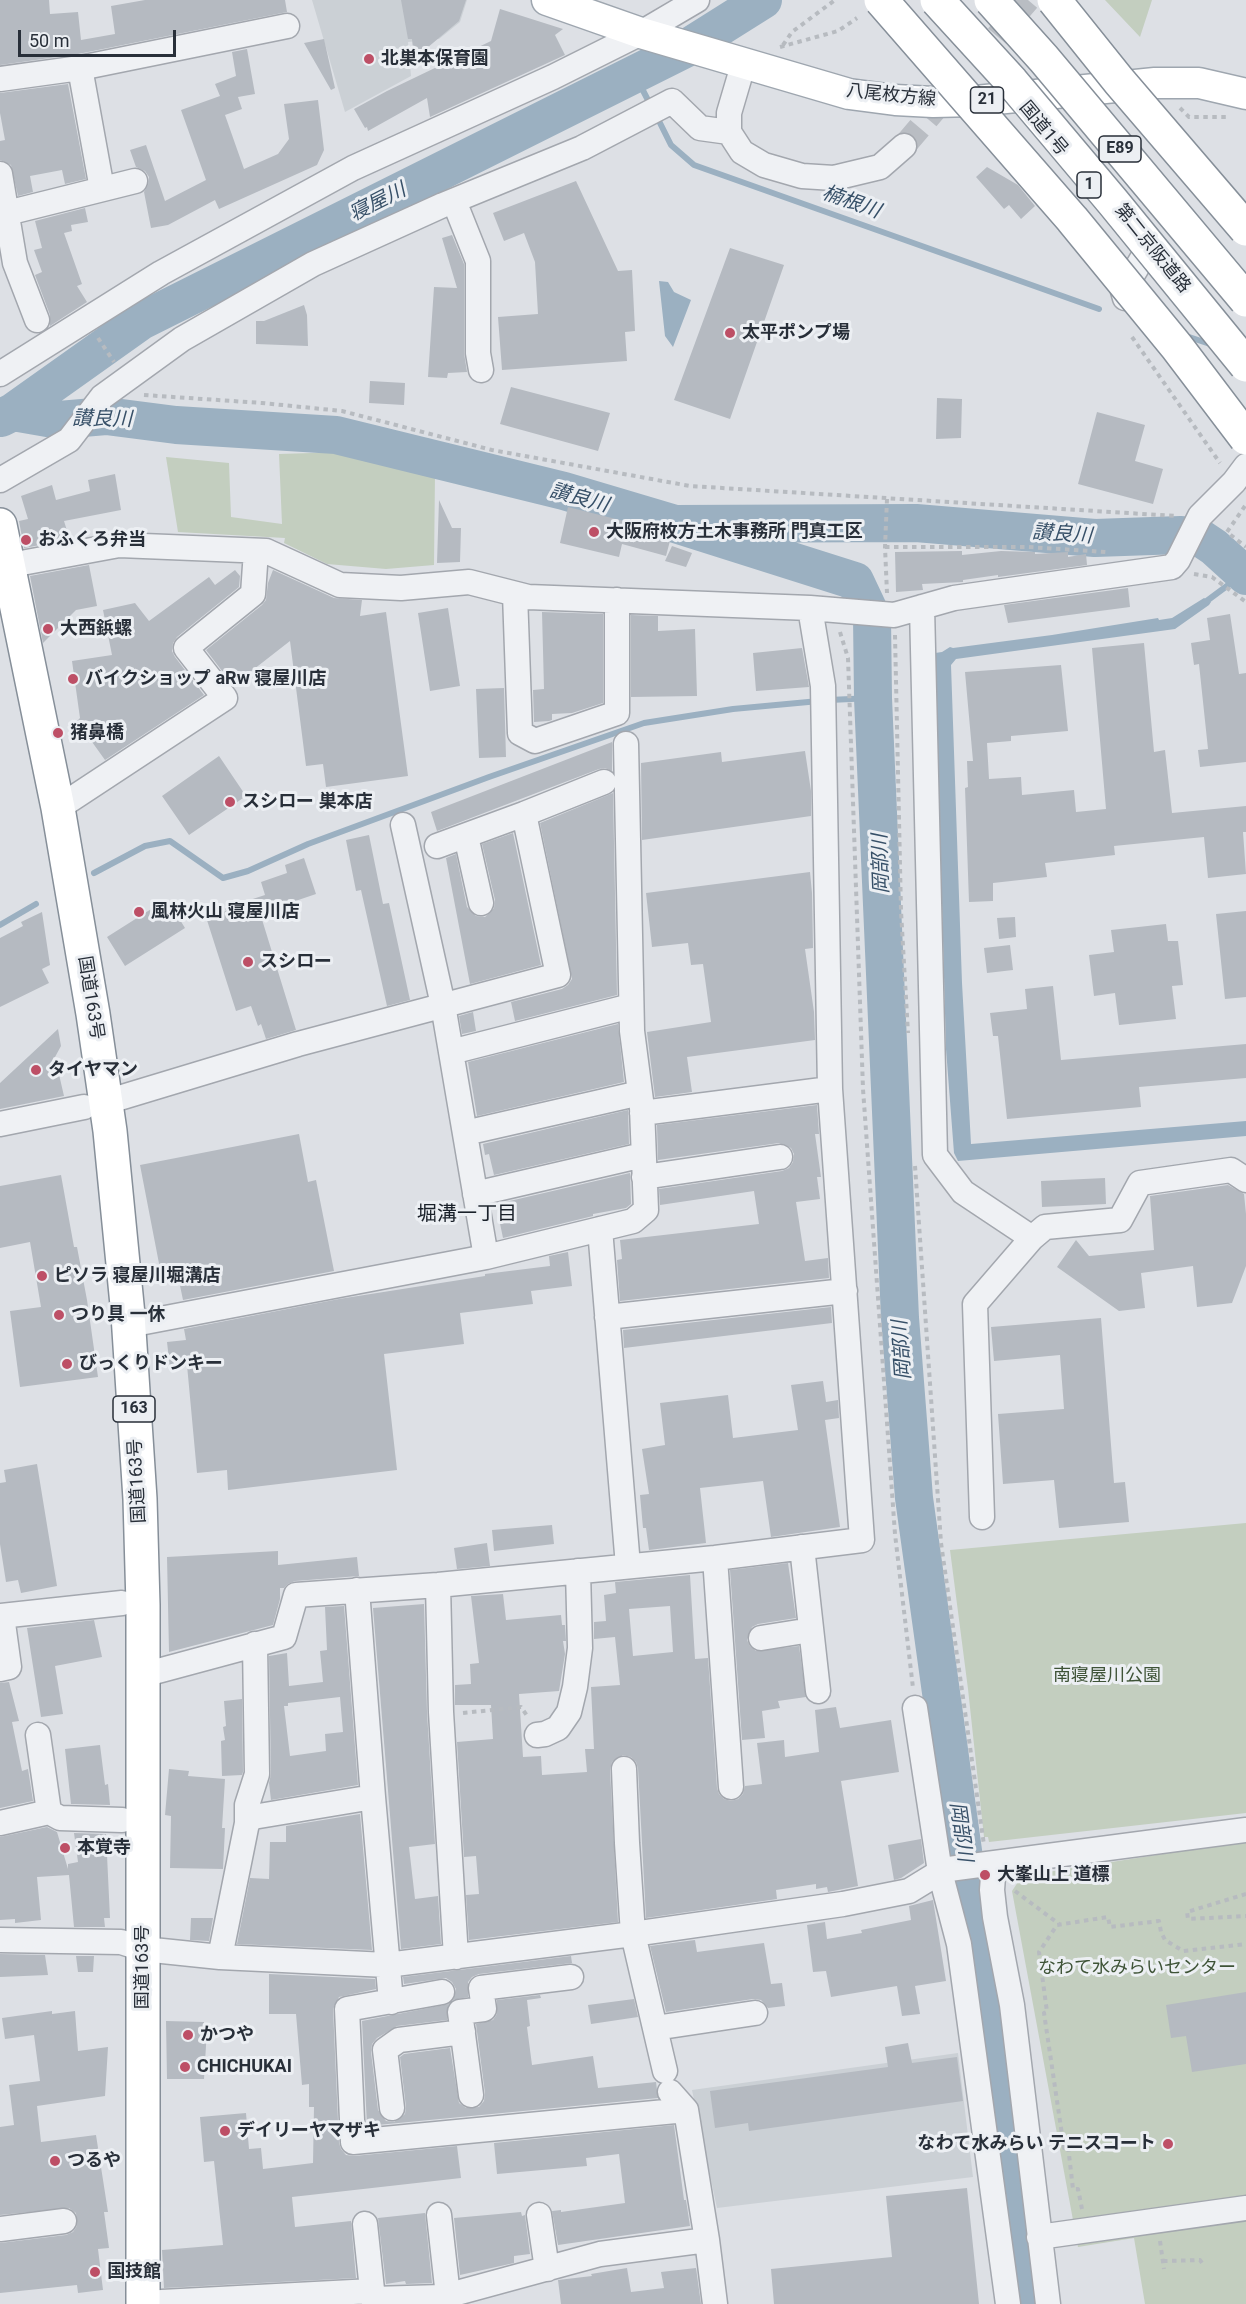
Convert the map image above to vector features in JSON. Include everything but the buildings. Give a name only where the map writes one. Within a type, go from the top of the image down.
[{"type":"highway","name":"国道1号","points":[[928,0],[1016,97],[1246,374]]},
{"type":"highway","name":"第二京阪道路","points":[[937,0],[1012,82],[1113,201],[1246,365]]},
{"type":"highway","name":"E89","points":[[991,0],[1044,59],[1246,300]]},
{"type":"highway","points":[[999,0],[1080,90],[1246,289]]},
{"type":"highway","points":[[1054,0],[1119,81],[1246,229]]},
{"type":"highway","points":[[869,9],[1072,219],[1177,347],[1246,438]]},
{"type":"highway","name":"国道163号","points":[[0,525],[4,566],[58,808],[95,1105],[129,1325],[140,1499],[143,1675],[132,1946],[136,2304]]},
{"type":"highway","name":"国道163号","points":[[0,636],[95,1105],[111,1317],[121,1498],[122,1820],[132,1946]]},
{"type":"main road","name":"八尾枚方線","points":[[547,0],[642,33],[849,94],[895,100],[965,102],[1155,83],[1199,83],[1246,94]]},
{"type":"street","points":[[0,374],[161,273],[353,168],[553,77],[642,33],[697,0]]},
{"type":"street","points":[[0,79],[80,68],[287,27]]},
{"type":"street","points":[[738,61],[729,113],[729,132],[742,152],[764,165],[802,176],[834,178],[880,167],[904,146]]},
{"type":"street","points":[[80,68],[102,189]]},
{"type":"street","points":[[0,480],[69,440],[102,397],[123,375],[313,264],[454,201],[582,148],[672,101],[700,128],[729,132]]},
{"type":"street","points":[[0,174],[7,213],[8,265],[37,320]]},
{"type":"street","points":[[7,213],[135,181]]},
{"type":"street","points":[[454,201],[478,261],[478,354],[481,370]]},
{"type":"street","points":[[1146,252],[1123,291],[1125,300],[1246,457]]},
{"type":"street","points":[[4,566],[118,545],[266,551],[340,585],[401,588],[469,582],[528,597],[810,608],[889,615],[954,598],[1172,567],[1178,560],[1198,520],[1240,474]]},
{"type":"street","points":[[58,808],[225,698],[186,648],[254,594],[256,551]]},
{"type":"street","points":[[515,594],[520,733],[535,741],[617,713],[617,600]]},
{"type":"street","points":[[922,607],[935,1155],[963,1192],[1032,1238]]},
{"type":"street","points":[[143,1675],[284,1637],[296,1595],[438,1585],[715,1558],[862,1540],[830,1089],[823,686],[810,608]]},
{"type":"street","points":[[129,1325],[486,1257],[633,1221],[646,1210],[641,1103],[632,1031],[626,744]]},
{"type":"street","points":[[437,846],[604,782]]},
{"type":"street","points":[[0,1124],[95,1105],[298,1044],[558,975],[524,814]]},
{"type":"street","points":[[403,825],[443,1005],[486,1257]]},
{"type":"street","points":[[466,836],[481,903]]},
{"type":"street","points":[[451,1052],[631,1006]]},
{"type":"street","points":[[465,1133],[641,1103],[830,1089]]},
{"type":"street","points":[[475,1194],[644,1166],[780,1157]]},
{"type":"street","points":[[982,1517],[975,1304],[1032,1238],[1045,1227],[1120,1220],[1140,1183],[1231,1170],[1246,1180]]},
{"type":"street","points":[[600,1229],[628,1566]]},
{"type":"street","points":[[608,1317],[844,1291]]},
{"type":"street","points":[[802,1547],[818,1691]]},
{"type":"street","points":[[715,1558],[731,1787]]},
{"type":"street","points":[[537,1735],[558,1728],[569,1712],[580,1648],[578,1571]]},
{"type":"street","points":[[438,1585],[441,1716],[466,1956],[481,1988],[484,2009],[460,2012],[471,2095]]},
{"type":"street","points":[[357,1590],[390,2002]]},
{"type":"street","points":[[0,1669],[9,1667],[1,1616],[122,1603]]},
{"type":"street","points":[[761,1638],[811,1630]]},
{"type":"street","points":[[220,1958],[247,1823],[247,1805],[257,1774],[255,1644]]},
{"type":"street","points":[[915,1708],[958,1944],[1008,2304]]},
{"type":"street","points":[[38,1735],[49,1812]]},
{"type":"street","points":[[624,1769],[633,1934],[667,2082],[686,2110],[707,2240],[714,2304]]},
{"type":"street","points":[[247,1823],[253,1817],[373,1797]]},
{"type":"street","points":[[0,1823],[49,1812],[60,1818],[122,1820]]},
{"type":"street","points":[[0,1940],[132,1946],[220,1958],[387,1965],[633,1934],[843,1904],[909,1891],[945,1870],[1246,1830]]},
{"type":"street","points":[[987,1863],[1012,2005],[1048,2304]]},
{"type":"street","points":[[481,1988],[571,1977]]},
{"type":"street","points":[[442,1992],[347,2009],[353,2142],[686,2110]]},
{"type":"street","points":[[655,2028],[755,2013]]},
{"type":"street","points":[[392,2108],[385,2050],[399,2040],[463,2032]]},
{"type":"street","points":[[1039,2237],[1246,2208]]},
{"type":"street","points":[[439,2215],[448,2296]]},
{"type":"street","points":[[539,2215],[548,2269]]},
{"type":"street","points":[[0,2229],[64,2221]]},
{"type":"street","points":[[365,2224],[373,2299],[448,2296],[600,2254],[707,2240]]},
{"type":"street","points":[[136,2304],[372,2291]]},
{"type":"path","points":[[783,46],[792,32],[835,0]]},
{"type":"path","points":[[738,61],[838,31],[869,9]]},
{"type":"path","points":[[86,319],[137,394],[342,411],[492,450],[690,486],[1198,520],[1227,532],[1246,547]]},
{"type":"path","points":[[1131,336],[1240,474]]},
{"type":"path","points":[[887,498],[886,589],[908,1040]]},
{"type":"path","points":[[1227,532],[1246,504]]},
{"type":"path","points":[[840,611],[848,658],[863,1089],[895,1534],[915,1708]]},
{"type":"path","points":[[914,1158],[941,1543],[987,1863]]},
{"type":"path","points":[[441,1716],[521,1707],[537,1735]]},
{"type":"path","points":[[1015,1891],[1060,1924]]},
{"type":"path","points":[[1246,1894],[1187,1912],[1188,1919],[1246,1916]]},
{"type":"path","points":[[1085,2231],[1078,2189],[1073,2190],[1068,2146],[1064,2148],[1044,2013],[1047,2013],[1039,1952],[1057,1925],[1108,1917],[1110,1927],[1159,1921],[1165,1940],[1183,1951],[1246,1944]]},
{"type":"path","points":[[1159,2234],[1164,2269]]},
{"type":"path","points":[[1162,2261],[1200,2260],[1202,2263]]},
{"type":"shaded area","name":"北巣本保育園","points":[[312,0],[467,0],[460,22],[439,39],[408,42],[411,76],[345,112]]},
{"type":"shaded area","points":[[958,2053],[973,2177],[717,2208],[692,2090]]},
{"type":"green space","points":[[1105,0],[1152,0],[1140,37]]},
{"type":"green space","points":[[344,452],[435,474],[434,565],[386,569],[327,564],[284,543],[285,538],[178,532],[166,457],[229,463],[231,517],[282,524],[279,454]]},
{"type":"green space","name":"南寝屋川公園","points":[[1246,1523],[1246,1813],[989,1842],[988,1837],[984,1837],[950,1550]]},
{"type":"green space","name":"なわて水みらいセンター","points":[[1246,1841],[1246,2304],[1145,2304],[1134,2238],[1078,2247],[1012,1891],[1022,1876]]},
{"type":"water","points":[[659,281],[668,282],[674,292],[691,300],[673,347],[665,336]]},
{"type":"water","points":[[1204,598],[1211,602],[1209,605],[1175,629],[956,659],[951,665],[962,983],[971,1144],[1246,1121],[1246,1136],[958,1161],[954,1153],[946,1049],[935,653],[950,647],[1052,635],[1158,618],[1159,620],[1172,618]]},
{"type":"waterway","name":"寝屋川","points":[[1,418],[13,412],[141,321],[685,49],[763,0]]},
{"type":"waterway","name":"楠根川","points":[[635,75],[651,106]]},
{"type":"waterway","name":"楠根川","points":[[656,115],[671,145],[694,165],[1099,309]]},
{"type":"waterway","name":"楠根川","points":[[1183,335],[1213,345]]},
{"type":"waterway","name":"讃良川","points":[[13,412],[59,420],[106,416],[176,425],[336,435],[564,491],[675,524],[916,523],[1095,538],[1181,535],[1202,539],[1246,576]]},
{"type":"waterway","name":"岡部川","points":[[675,524],[855,581],[872,617],[873,698],[900,1318],[914,1498],[1026,2304]]},
{"type":"waterway","points":[[1204,603],[1243,574]]},
{"type":"waterway","points":[[829,700],[873,698]]},
{"type":"waterway","points":[[94,873],[145,846],[170,841],[223,878],[248,871],[308,844],[489,777],[644,723],[733,709],[819,701]]},
{"type":"waterway","points":[[0,925],[36,904]]},
{"type":"tunnel","points":[[904,146],[1028,0]]},
{"type":"place","name":"北巣本保育園","points":[[369,59]]},
{"type":"place","name":"太平ポンプ場","points":[[730,333]]},
{"type":"place","name":"大阪府枚方土木事務所 門真工区","points":[[594,532]]},
{"type":"place","name":"おふくろ弁当","points":[[26,540]]},
{"type":"place","name":"大西鋲螺","points":[[48,629]]},
{"type":"place","name":"バイクショップ aRw 寝屋川店","points":[[73,679]]},
{"type":"place","name":"猪鼻橋","points":[[58,733]]},
{"type":"place","name":"スシロー 巣本店","points":[[230,802]]},
{"type":"place","name":"風林火山 寝屋川店","points":[[139,912]]},
{"type":"place","name":"スシロー","points":[[248,962]]},
{"type":"place","name":"タイヤマン","points":[[36,1070]]},
{"type":"place","name":"ピソラ 寝屋川堀溝店","points":[[42,1276]]},
{"type":"place","name":"つり具 一休","points":[[59,1315]]},
{"type":"place","name":"びっくりドンキー","points":[[67,1364]]},
{"type":"place","name":"本覚寺","points":[[65,1848]]},
{"type":"place","name":"大峯山上 道標","points":[[985,1875]]},
{"type":"place","name":"かつや","points":[[188,2035]]},
{"type":"place","name":"CHICHUKAI","points":[[185,2067]]},
{"type":"place","name":"デイリーヤマザキ","points":[[225,2131]]},
{"type":"place","name":"なわて水みらい テニスコート","points":[[1168,2144]]},
{"type":"place","name":"つるや","points":[[55,2161]]},
{"type":"place","name":"国技館","points":[[95,2272]]},
{"type":"district","name":"堀溝一丁目","points":[[467,1215]]}]
